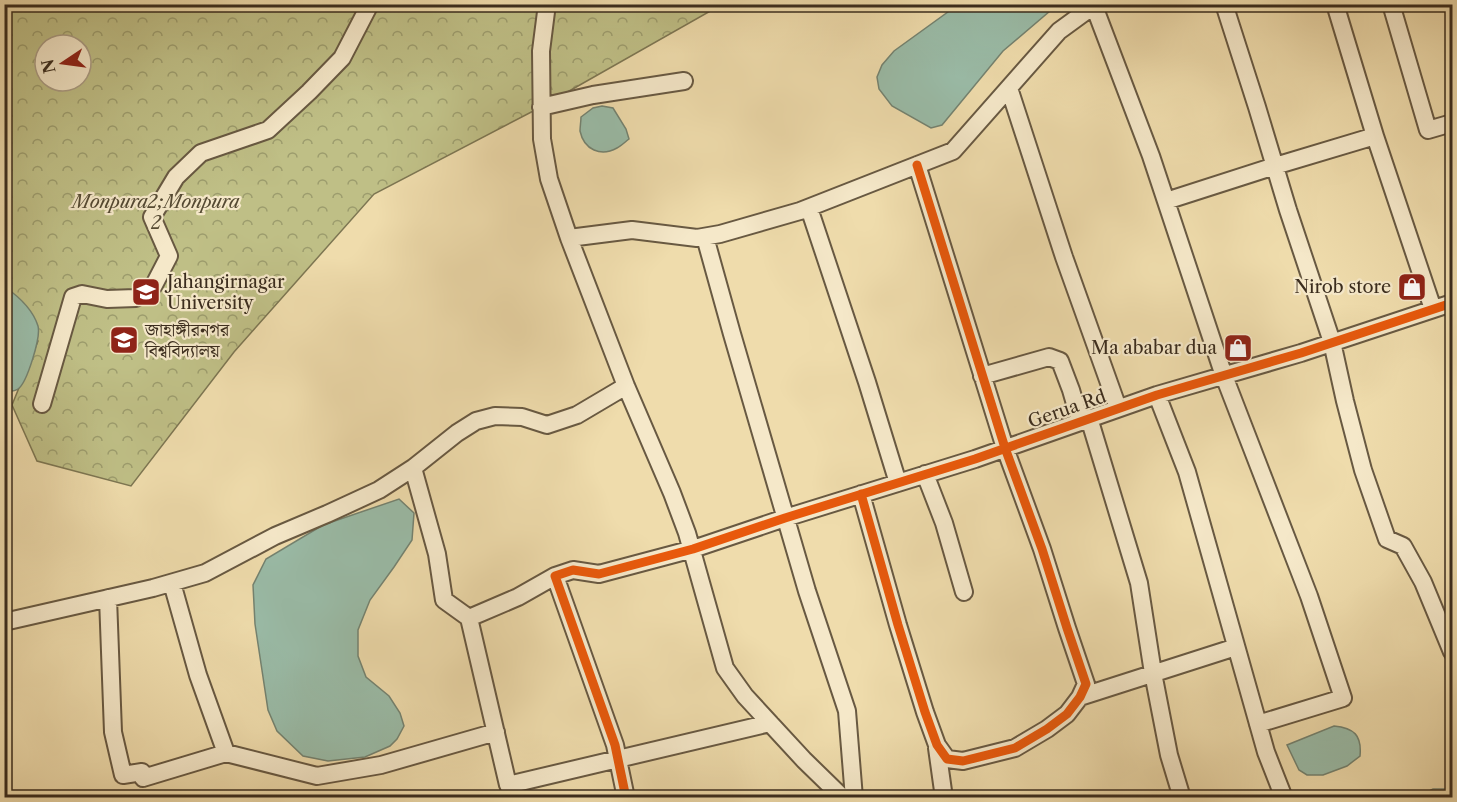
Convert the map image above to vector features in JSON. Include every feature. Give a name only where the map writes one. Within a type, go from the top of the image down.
[{"type":"street","points":[[42,404],[73,297],[82,294],[107,299],[136,298],[154,285],[169,256],[152,217],[176,177],[201,153],[268,130],[342,58],[370,4]]},
{"type":"street","points":[[547,4],[541,51],[542,139],[549,178],[569,238],[626,386],[672,493],[693,549],[725,668],[745,696],[843,798]]},
{"type":"street","points":[[1224,4],[1332,342],[1363,470],[1387,539],[1403,546],[1423,582],[1452,652]]},
{"type":"street","points":[[1335,4],[1375,136],[1433,309]]},
{"type":"street","points":[[1391,4],[1428,130],[1452,123]]},
{"type":"street","points":[[569,238],[632,230],[705,237],[809,208],[953,151],[1059,32],[1095,5],[1151,156],[1224,376],[1309,596],[1343,698],[1258,724]]},
{"type":"street","points":[[542,107],[593,95],[684,81]]},
{"type":"street","points":[[1009,88],[1064,257],[1118,408]]},
{"type":"street","points":[[1166,201],[1375,136]]},
{"type":"street","points":[[917,165],[1005,448],[1042,549],[1086,684],[1080,698],[1067,714],[1015,748],[963,761],[947,759],[936,745]]},
{"type":"street","points":[[809,208],[898,483]]},
{"type":"street","points":[[705,237],[785,518],[847,711],[854,798]]},
{"type":"street","name":"Gerua Rd","points":[[555,576],[573,570],[599,574],[693,549],[1005,448],[1157,395],[1224,376],[1452,303]]},
{"type":"street","points":[[982,376],[1049,357],[1060,361],[1085,420],[1138,583],[1169,755],[1182,798]]},
{"type":"street","points":[[4,622],[206,573],[275,536],[379,490],[476,421],[495,416],[522,417],[547,425],[577,415],[626,386]]},
{"type":"street","points":[[1157,395],[1186,472],[1266,752],[1284,798]]},
{"type":"street","points":[[413,468],[437,554],[444,600],[470,618],[508,785],[770,723]]},
{"type":"street","points":[[925,474],[944,523],[964,592]]},
{"type":"street","points":[[861,494],[898,625],[936,745],[944,798]]},
{"type":"street","points":[[470,618],[518,597],[555,576],[615,745],[626,798]]},
{"type":"street","points":[[172,583],[198,675],[226,753]]},
{"type":"street","points":[[108,598],[113,732],[123,776],[142,772],[143,777],[226,753],[317,776],[381,765],[496,732]]},
{"type":"street","points":[[1080,698],[1236,647]]},
{"type":"green space","name":"Monpura2;Monpura 2","points":[[4,5],[721,5],[541,107],[374,194],[234,352],[131,486],[37,461],[12,405],[38,341],[5,287]]},
{"type":"shaded area","points":[[959,4],[1057,5],[1003,51],[942,125],[931,128],[892,106],[879,89],[877,77],[882,65],[894,51]]},
{"type":"shaded area","points":[[602,106],[613,108],[626,129],[629,139],[611,151],[599,152],[585,143],[580,131],[581,117],[593,108]]},
{"type":"shaded area","points":[[5,287],[29,309],[38,326],[29,369],[22,385],[15,391],[5,391]]},
{"type":"shaded area","points":[[399,499],[414,513],[412,540],[370,600],[358,630],[358,656],[366,677],[389,696],[400,713],[404,726],[390,746],[365,757],[328,761],[303,756],[277,731],[268,710],[255,624],[253,585],[266,559],[323,525]]},
{"type":"shaded area","points":[[1334,726],[1347,729],[1355,734],[1360,743],[1360,756],[1347,766],[1323,775],[1307,775],[1299,770],[1287,745]]},
{"type":"shaded area","points":[[1433,789],[1452,789],[1452,797],[1417,797]]},
{"type":"cycle path","points":[[861,494],[925,712],[937,745],[947,759],[963,761],[1015,748],[1067,714],[1080,697],[1086,684],[1042,549],[1005,448],[917,165]]},
{"type":"cycle path","points":[[626,798],[615,745],[555,576],[573,570],[599,574],[693,549],[975,459],[1157,395],[1301,353],[1452,303]]},
{"type":"place","name":"Nirob store","points":[[1412,287]]},
{"type":"place","name":"Jahangirnagar University","points":[[146,292]]},
{"type":"place","name":"জাহাঙ্গীরনগর বিশ্ববিদ্যালয়","points":[[124,340]]},
{"type":"place","name":"Ma ababar dua","points":[[1238,348]]}]
